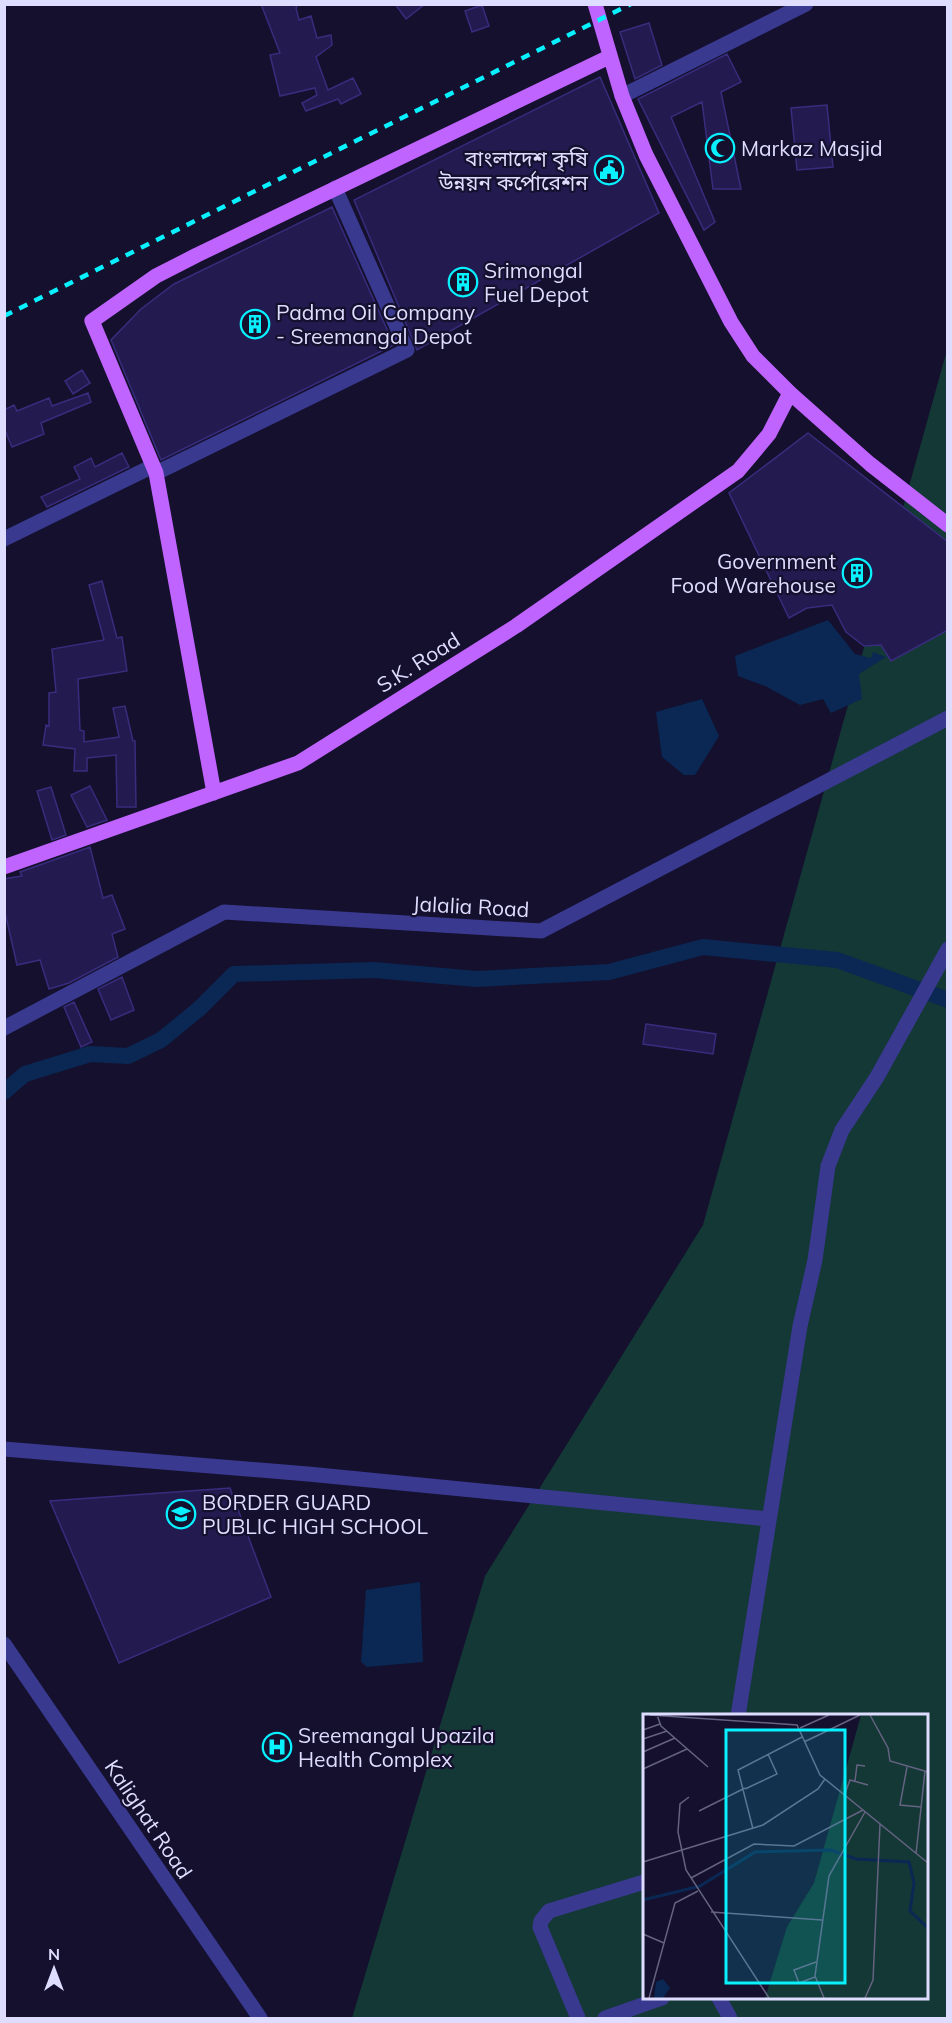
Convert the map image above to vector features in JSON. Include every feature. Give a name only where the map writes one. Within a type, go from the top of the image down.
[{"type":"main road","points":[[595,4],[622,96],[646,155],[731,322],[753,356],[790,393],[870,464],[948,525]]},
{"type":"main road","points":[[214,793],[154,469],[92,321],[156,276],[609,57]]},
{"type":"main road","name":"S.K. Road","points":[[4,867],[298,763],[526,619],[738,471],[769,434],[790,393]]},
{"type":"street","points":[[622,96],[806,4]]},
{"type":"street","points":[[4,539],[407,350],[335,188]]},
{"type":"street","name":"Jalalia Road","points":[[4,1028],[224,912],[541,931],[948,718]]},
{"type":"street","points":[[738,1714],[800,1326],[815,1260],[828,1166],[842,1130],[877,1077],[948,949]]},
{"type":"street","points":[[4,1449],[320,1475],[768,1519]]},
{"type":"street","name":"Kalighat Road","points":[[4,1644],[260,2019]]},
{"type":"street","points":[[578,2019],[540,1928],[541,1921],[549,1911],[643,1883]]},
{"type":"street","points":[[605,2019],[659,1999]]},
{"type":"street","points":[[720,1999],[730,2019]]},
{"type":"green space","points":[[947,350],[947,2018],[352,2018],[485,1576],[703,1225]]},
{"type":"water","points":[[828,620],[855,654],[871,658],[873,652],[886,657],[859,674],[862,699],[831,713],[823,699],[800,705],[765,686],[738,676],[735,656]]},
{"type":"water","points":[[702,699],[719,736],[695,775],[684,775],[662,757],[656,712]]},
{"type":"water","points":[[420,1582],[423,1662],[367,1667],[361,1662],[366,1590]]},
{"type":"building","points":[[261,4],[298,4],[296,8],[299,20],[311,16],[317,38],[331,35],[332,45],[316,57],[328,90],[353,78],[361,94],[341,104],[338,99],[306,111],[302,103],[317,95],[315,88],[280,96],[270,55],[280,53]]},
{"type":"building","points":[[395,4],[425,4],[406,19]]},
{"type":"building","points":[[482,5],[489,26],[472,32],[465,11]]},
{"type":"building","points":[[649,23],[662,65],[635,79],[620,32]]},
{"type":"building","points":[[727,54],[741,82],[721,92],[741,189],[713,189],[702,102],[671,117],[715,222],[704,230],[638,99]]},
{"type":"building","name":"Srimongal Fuel Depot","points":[[600,77],[659,213],[417,350],[354,200]]},
{"type":"building","points":[[827,105],[833,167],[797,170],[791,108]]},
{"type":"building","name":"Padma Oil Company - Sreemangal Depot","points":[[332,207],[394,345],[161,460],[111,340],[141,309],[174,284]]},
{"type":"building","points":[[82,370],[90,383],[73,394],[65,381]]},
{"type":"building","points":[[88,393],[91,402],[41,423],[44,434],[12,447],[4,428],[4,410],[14,405],[17,411],[49,398],[52,406]]},
{"type":"building","name":"Government Food Warehouse","points":[[808,433],[948,542],[948,630],[891,661],[881,645],[864,646],[846,632],[832,605],[807,608],[789,618],[729,493]]},
{"type":"building","points":[[122,453],[129,467],[47,507],[41,497],[80,479],[74,467],[91,458],[95,467]]},
{"type":"building","points":[[102,581],[117,638],[122,637],[127,671],[78,679],[80,730],[84,731],[84,742],[119,737],[113,708],[125,706],[133,741],[135,741],[136,807],[117,807],[116,755],[87,758],[87,771],[74,771],[75,749],[43,745],[46,725],[49,726],[49,693],[56,692],[52,649],[104,640],[89,585]]},
{"type":"building","points":[[90,786],[107,820],[87,827],[71,795]]},
{"type":"building","points":[[51,787],[66,835],[52,840],[37,791]]},
{"type":"building","points":[[90,847],[103,898],[112,895],[125,929],[112,934],[118,957],[69,983],[49,989],[40,960],[17,965],[4,908],[4,879],[22,876],[20,872]]},
{"type":"building","points":[[122,977],[134,1010],[111,1020],[98,989]]},
{"type":"building","points":[[74,1002],[92,1042],[81,1047],[64,1007]]},
{"type":"building","points":[[646,1024],[716,1034],[713,1054],[643,1044]]},
{"type":"building","points":[[230,1488],[271,1597],[119,1663],[50,1501]]},
{"type":"waterway","points":[[4,1092],[25,1074],[90,1054],[128,1056],[161,1040],[200,1008],[234,974],[374,970],[477,979],[609,972],[703,947],[837,960],[948,1000]]},
{"type":"railway","points":[[4,316],[631,4]]},
{"type":"place","name":"Markaz Masjid","points":[[720,148]]},
{"type":"place","name":"বাংলাদেশ কৃষি উন্নয়ন কর্পোরেশন","points":[[609,170]]},
{"type":"place","name":"Srimongal Fuel Depot","points":[[463,282]]},
{"type":"place","name":"Padma Oil Company - Sreemangal Depot","points":[[255,324]]},
{"type":"place","name":"Government Food Warehouse","points":[[857,573]]},
{"type":"place","name":"BORDER GUARD PUBLIC HIGH SCHOOL","points":[[181,1514]]},
{"type":"place","name":"Sreemangal Upazila Health Complex","points":[[277,1747]]}]
